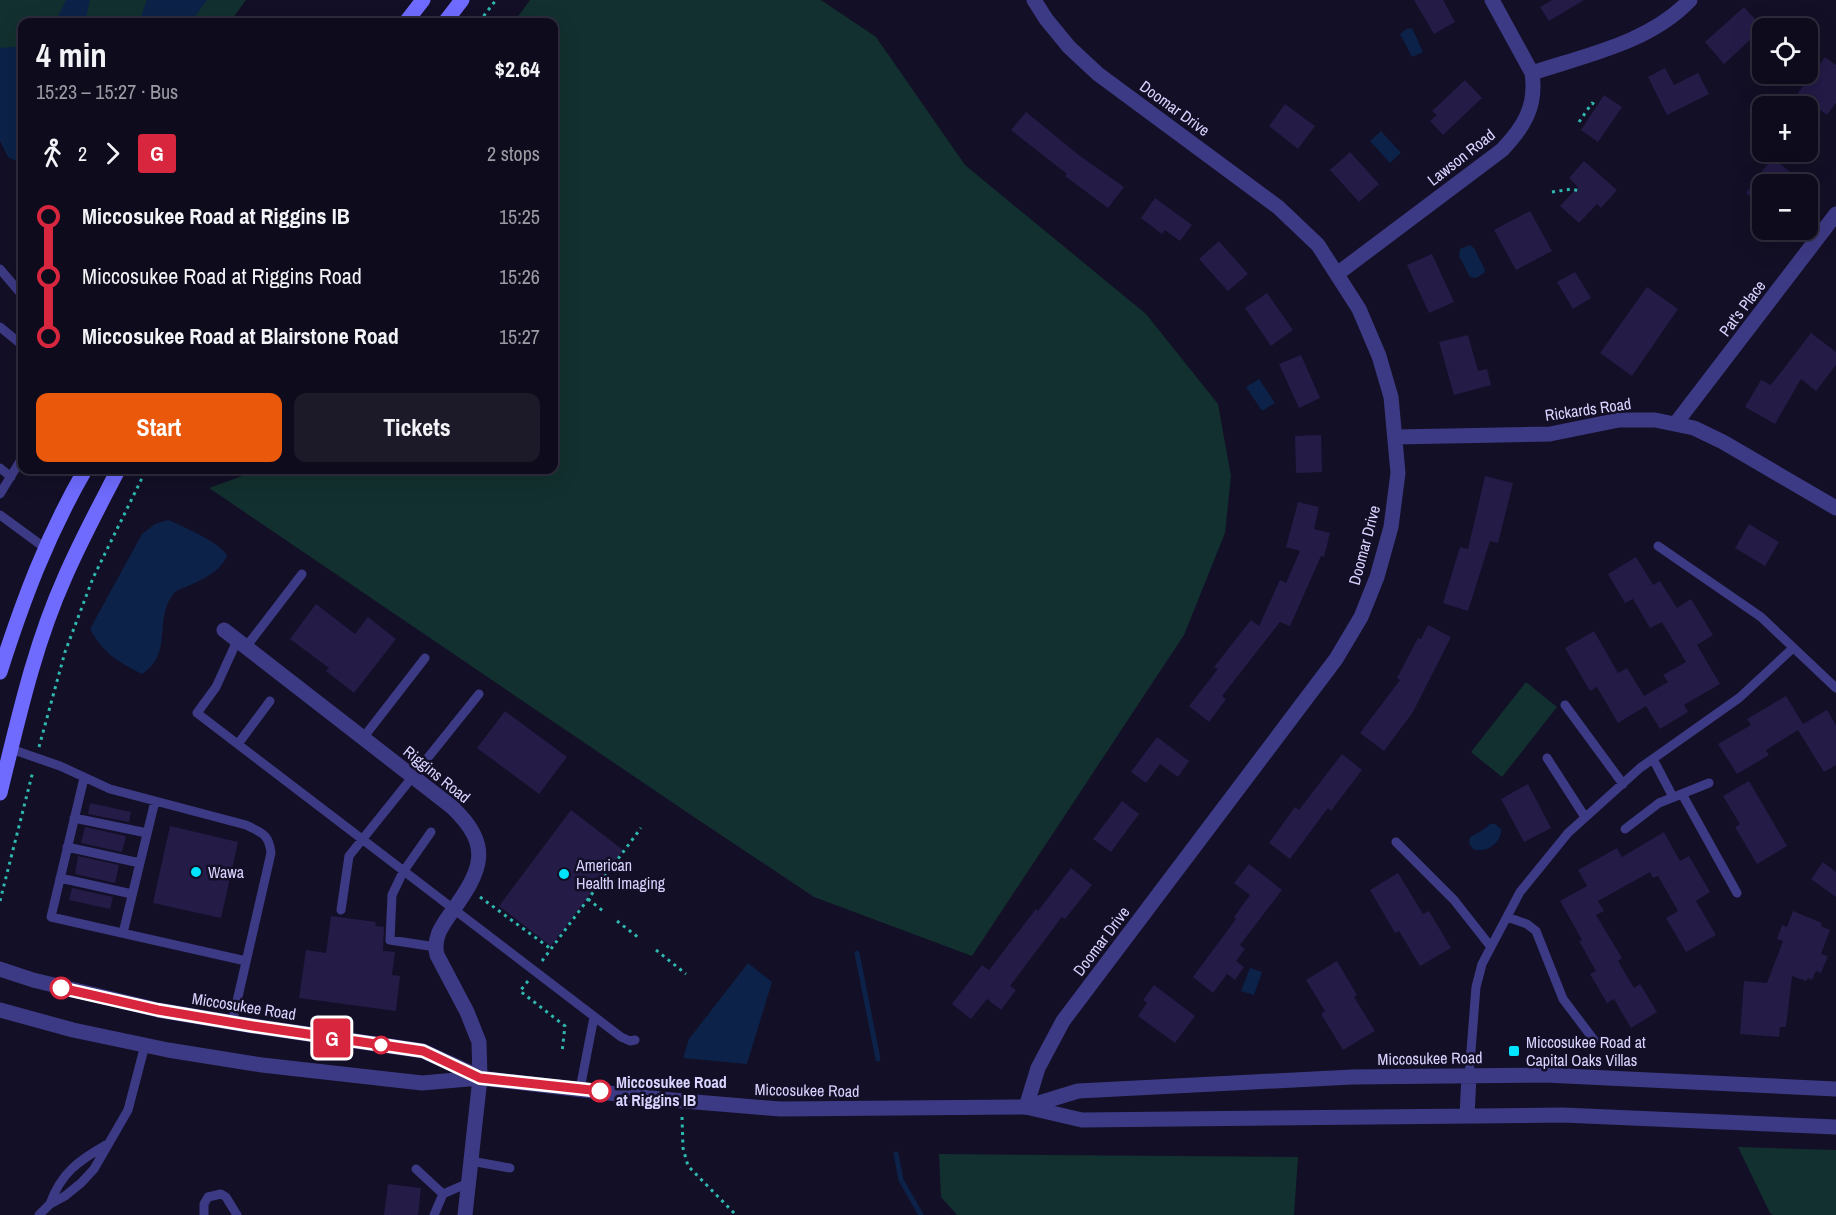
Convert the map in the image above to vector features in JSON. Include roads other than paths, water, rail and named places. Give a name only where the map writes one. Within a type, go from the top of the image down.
[{"type":"main road","points":[[409,18],[423,0]]},
{"type":"main road","points":[[448,18],[462,0]]},
{"type":"main road","points":[[0,672],[19,610],[45,548],[83,474]]},
{"type":"main road","points":[[0,793],[23,698],[65,578],[116,474]]},
{"type":"street","name":"Doomar Drive","points":[[1026,1107],[1038,1068],[1063,1021],[1336,659],[1361,617],[1377,577],[1391,527],[1398,473],[1391,397],[1379,356],[1359,309],[1318,245],[1278,207],[1098,74],[1070,47],[1046,19],[1034,0]]},
{"type":"street","points":[[1492,0],[1532,74],[1632,39],[1663,24],[1690,0]]},
{"type":"street","name":"Lawson Road","points":[[1337,274],[1497,154],[1518,134],[1527,117],[1532,100],[1534,86],[1532,74]]},
{"type":"street","name":"Pat's Place","points":[[1676,423],[1836,214]]},
{"type":"street","name":"Rickards Road","points":[[1396,437],[1550,434],[1619,420],[1655,420],[1676,423],[1694,428],[1723,442],[1836,508]]},
{"type":"street","name":"Riggins Road","points":[[224,630],[452,807],[472,830],[478,845],[479,861],[476,874],[441,927],[435,947]]},
{"type":"street","points":[[435,947],[479,1042],[480,1078],[465,1215]]},
{"type":"street","name":"Miccosukee Road","points":[[0,969],[106,999],[158,1010],[423,1051],[480,1078]]},
{"type":"street","name":"Miccosukee Road","points":[[0,1010],[73,1030],[262,1065],[422,1083],[480,1078],[682,1101],[780,1109],[1026,1107],[1082,1120],[1563,1115],[1836,1127]]},
{"type":"street","name":"Miccosukee Road","points":[[1026,1107],[1078,1091],[1352,1077],[1545,1075],[1836,1089]]},
{"type":"street","points":[[1467,1115],[1469,1076]]},
{"type":"lane","points":[[0,269],[18,290]]},
{"type":"lane","points":[[0,327],[18,342]]},
{"type":"lane","points":[[0,494],[18,465]]},
{"type":"lane","points":[[0,468],[11,477]]},
{"type":"lane","points":[[0,515],[45,548]]},
{"type":"lane","points":[[1658,546],[1761,618],[1836,688]]},
{"type":"lane","points":[[302,574],[242,644],[197,713],[594,1017],[621,1037],[630,1041],[635,1040]]},
{"type":"lane","points":[[1469,1076],[1476,987],[1482,964],[1520,892],[1568,833],[1585,817],[1653,759],[1739,698],[1793,648]]},
{"type":"lane","points":[[363,738],[425,658]]},
{"type":"lane","points":[[340,910],[349,856],[479,694]]},
{"type":"lane","points":[[238,744],[270,701]]},
{"type":"lane","points":[[1565,705],[1623,784]]},
{"type":"lane","points":[[11,749],[60,766],[110,789],[246,825],[265,834],[270,842],[271,853],[232,1023]]},
{"type":"lane","points":[[1548,758],[1585,817]]},
{"type":"lane","points":[[1653,759],[1678,795],[1737,893]]},
{"type":"lane","points":[[84,778],[51,917],[246,961]]},
{"type":"lane","points":[[1625,829],[1659,803],[1709,783]]},
{"type":"lane","points":[[123,933],[155,801]]},
{"type":"lane","points":[[74,818],[147,833]]},
{"type":"lane","points":[[431,832],[403,872],[392,895],[390,940],[435,947]]},
{"type":"lane","points":[[1396,842],[1454,900],[1491,947]]},
{"type":"lane","points":[[67,847],[140,862]]},
{"type":"lane","points":[[60,878],[132,894]]},
{"type":"lane","points":[[1507,917],[1527,924],[1536,931],[1563,999],[1594,1040]]},
{"type":"lane","points":[[580,1089],[594,1017]]},
{"type":"lane","points":[[39,1215],[50,1204],[66,1196],[94,1169],[128,1110],[145,1045]]},
{"type":"lane","points":[[50,1204],[56,1187],[82,1159],[106,1145]]},
{"type":"lane","points":[[471,1161],[510,1168]]},
{"type":"lane","points":[[416,1169],[443,1194]]},
{"type":"lane","points":[[434,1215],[443,1194],[468,1183]]},
{"type":"lane","points":[[204,1215],[204,1204],[208,1197],[221,1194],[226,1197],[237,1215]]},
{"type":"water","points":[[66,0],[90,0],[86,18],[57,18]]},
{"type":"water","points":[[147,0],[207,0],[194,18],[140,18]]},
{"type":"water","points":[[1412,28],[1423,52],[1412,57],[1400,34]]},
{"type":"water","points":[[18,46],[18,162],[8,157],[0,141],[0,48]]},
{"type":"water","points":[[1381,131],[1401,153],[1390,163],[1370,141]]},
{"type":"water","points":[[1470,245],[1474,248],[1485,270],[1476,278],[1470,277],[1459,256],[1460,249]]},
{"type":"water","points":[[1259,379],[1275,403],[1262,411],[1246,387]]},
{"type":"water","points":[[168,520],[210,541],[227,556],[220,567],[210,575],[174,593],[165,614],[158,657],[142,674],[112,656],[90,629],[142,534],[155,524]]},
{"type":"water","points":[[1490,824],[1495,824],[1501,829],[1499,839],[1487,849],[1473,849],[1469,843],[1470,837]]},
{"type":"water","points":[[748,963],[772,982],[747,1064],[683,1058],[689,1039]]},
{"type":"water","points":[[1250,968],[1262,972],[1254,995],[1241,991]]},
{"type":"waterway","points":[[857,953],[878,1059]]},
{"type":"waterway","points":[[896,1154],[901,1180],[921,1215]]},
{"type":"place","name":"Wawa","points":[[196,872]]},
{"type":"place","name":"American Health Imaging","points":[[564,874]]},
{"type":"place","name":"Miccosukee Road at Capital Oaks Villas","points":[[1514,1051]]},
{"type":"place","name":"Miccosukee Road at Riggins IB","points":[[600,1091]]}]
